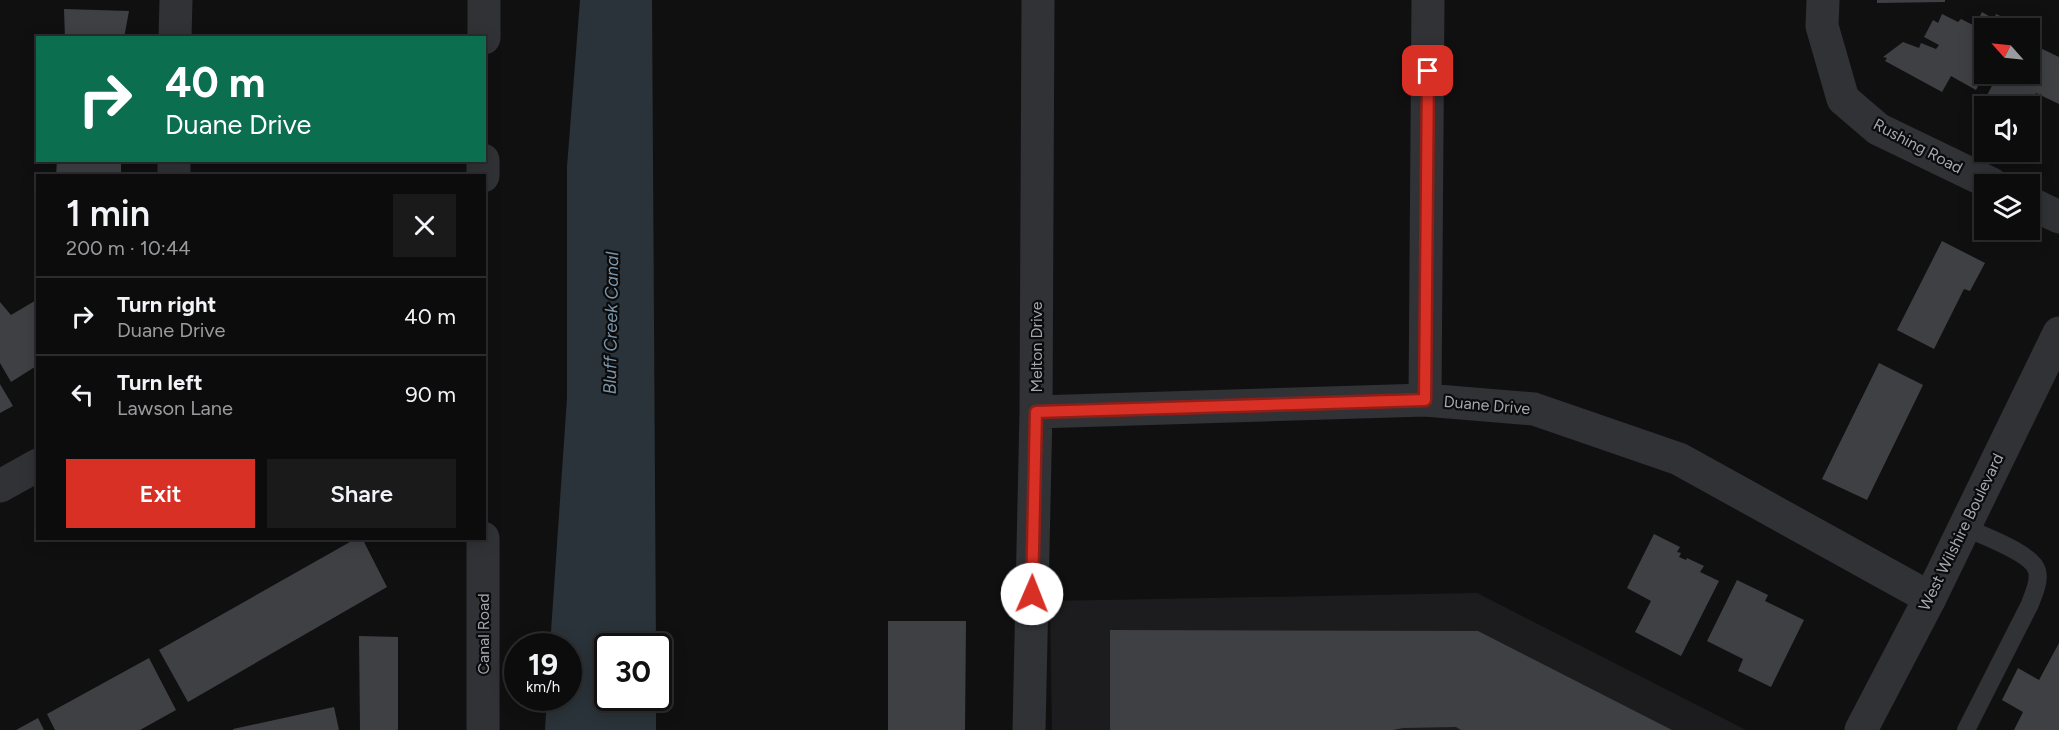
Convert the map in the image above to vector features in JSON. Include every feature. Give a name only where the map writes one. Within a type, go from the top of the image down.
[{"type":"street","points":[[175,36],[176,0]]},
{"type":"street","points":[[484,0],[484,36]]},
{"type":"street","name":"Melton Drive","points":[[1029,730],[1036,412],[1038,0]]},
{"type":"street","points":[[1425,400],[1428,0]]},
{"type":"street","name":"Rushing Road","points":[[1823,0],[1822,26],[1843,99],[1878,129],[1974,175]]},
{"type":"street","points":[[2040,208],[2059,217]]},
{"type":"street","name":"West Wilshire Boulevard","points":[[1861,730],[1930,598],[2059,333]]},
{"type":"street","name":"Duane Drive","points":[[1036,412],[1425,400],[1534,409],[1679,459],[1930,598]]},
{"type":"street","points":[[0,486],[36,466]]},
{"type":"street","name":"Canal Road","points":[[483,540],[483,730]]},
{"type":"lane","points":[[1964,527],[2010,548],[2030,561],[2037,571],[2037,585],[2030,604],[1966,730]]},
{"type":"shaded area","points":[[1477,593],[1746,730],[1052,730],[1050,601]]},
{"type":"water","name":"Bluff Creek Canal","points":[[580,0],[652,0],[656,633],[594,633],[594,711],[656,711],[656,730],[545,730],[546,711],[582,711],[582,633],[551,633],[567,398],[567,167]]},
{"type":"building","points":[[1877,0],[1945,0],[1945,2],[1877,3]]},
{"type":"building","points":[[64,9],[129,11],[124,36],[65,36]]},
{"type":"building","points":[[1982,12],[1992,18],[1979,18]]},
{"type":"building","points":[[1942,14],[1958,22],[1961,19],[1974,26],[1974,84],[1979,84],[1976,90],[1951,76],[1942,92],[1885,61],[1887,58],[1883,57],[1903,42],[1919,48],[1921,43],[1936,49],[1939,45],[1924,37],[1933,20],[1938,23]]},
{"type":"building","points":[[2040,48],[2059,57],[2059,104],[2036,93],[2034,96],[1987,96],[1993,84],[2040,84]]},
{"type":"building","points":[[57,162],[121,162],[121,174],[56,174]]},
{"type":"building","points":[[1942,241],[1985,263],[1970,291],[1964,289],[1934,349],[1897,330]]},
{"type":"building","points":[[36,300],[36,366],[11,382],[0,363],[0,302],[11,315]]},
{"type":"building","points":[[1879,363],[1923,385],[1867,500],[1822,479]]},
{"type":"building","points":[[0,384],[13,406],[0,413]]},
{"type":"building","points":[[1654,534],[1680,547],[1677,552],[1681,553],[1679,557],[1704,566],[1700,572],[1719,581],[1681,656],[1635,632],[1651,601],[1627,588]]},
{"type":"building","points":[[353,540],[363,540],[387,587],[188,702],[159,650]]},
{"type":"building","points":[[1737,580],[1768,595],[1765,601],[1804,620],[1771,687],[1738,671],[1743,659],[1707,641]]},
{"type":"building","points":[[888,621],[966,621],[965,730],[888,730]]},
{"type":"building","points":[[1110,630],[1478,631],[1672,730],[1461,730],[1456,727],[1393,730],[1110,730]]},
{"type":"building","points":[[359,636],[398,637],[398,730],[360,730]]},
{"type":"building","points":[[2059,643],[2059,730],[2014,730],[2023,712],[2002,700],[2018,668],[2039,680]]},
{"type":"building","points":[[149,658],[176,710],[140,730],[55,730],[47,714]]},
{"type":"building","points":[[334,707],[339,730],[233,730],[233,729]]},
{"type":"building","points":[[38,718],[44,730],[16,730]]},
{"type":"route","points":[[1032,594],[1036,412],[1425,400],[1428,71]]}]
